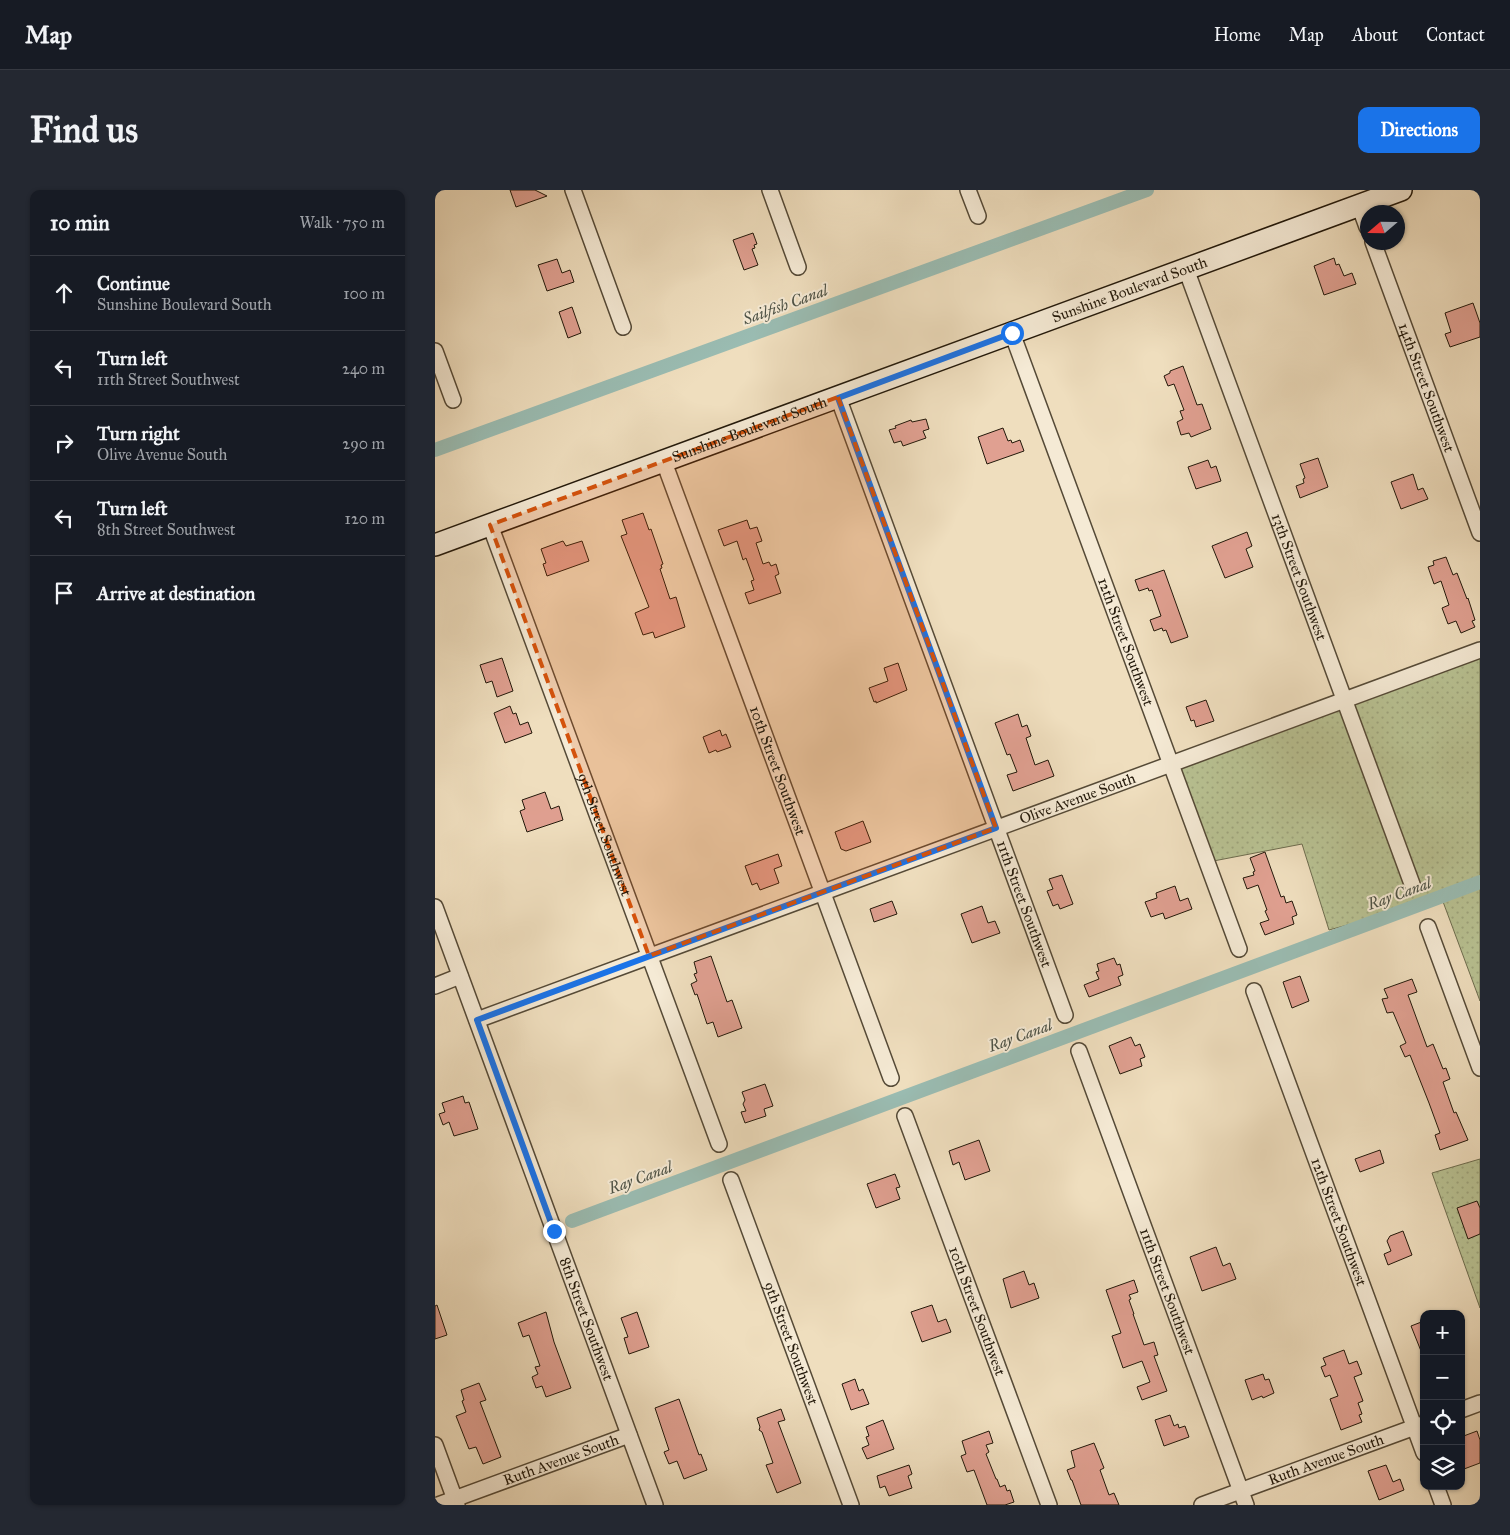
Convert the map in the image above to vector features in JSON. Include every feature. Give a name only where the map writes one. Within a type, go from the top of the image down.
[{"type":"street","points":[[573,190],[623,327]]},
{"type":"street","points":[[770,190],[798,267]]},
{"type":"street","points":[[968,190],[978,216]]},
{"type":"street","name":"Sunshine Boulevard South","points":[[435,546],[1401,190]]},
{"type":"street","name":"14th Street Southwest","points":[[1376,250],[1480,533]]},
{"type":"street","name":"13th Street Southwest","points":[[1186,269],[1412,884]]},
{"type":"street","name":"12th Street Southwest","points":[[1012,333],[1239,949]]},
{"type":"street","points":[[435,351],[453,400]]},
{"type":"street","name":"11th Street Southwest","points":[[838,398],[1065,1015]]},
{"type":"street","name":"10th Street Southwest","points":[[664,462],[891,1078]]},
{"type":"street","name":"9th Street Southwest","points":[[490,525],[719,1144]]},
{"type":"street","name":"Olive Avenue South","points":[[477,1020],[1480,650]]},
{"type":"street","name":"8th Street Southwest","points":[[435,907],[655,1505]]},
{"type":"street","points":[[1427,928],[1480,1068]]},
{"type":"street","points":[[435,986],[460,976]]},
{"type":"street","name":"12th Street Southwest","points":[[1254,991],[1419,1425],[1423,1445]]},
{"type":"street","name":"11th Street Southwest","points":[[1079,1051],[1243,1498]]},
{"type":"street","name":"10th Street Southwest","points":[[905,1116],[1049,1505]]},
{"type":"street","name":"9th Street Southwest","points":[[731,1180],[851,1505]]},
{"type":"street","points":[[1465,1409],[1480,1403]]},
{"type":"street","name":"Ruth Avenue South","points":[[1202,1505],[1243,1498],[1419,1425]]},
{"type":"street","name":"Ruth Avenue South","points":[[437,1505],[456,1502],[629,1435]]},
{"type":"street","points":[[435,1445],[456,1502]]},
{"type":"street","points":[[1437,1490],[1443,1505]]},
{"type":"highlighted area","points":[[838,397],[996,828],[649,956],[490,525]]},
{"type":"green space","points":[[1480,645],[1480,1001],[1442,899],[1329,930],[1302,844],[1203,863],[1169,773]]},
{"type":"green space","points":[[1480,1159],[1480,1308],[1432,1173]]},
{"type":"building","points":[[510,190],[535,190],[547,196],[516,207]]},
{"type":"building","points":[[753,233],[757,244],[752,249],[758,265],[744,270],[733,240]]},
{"type":"building","points":[[1334,258],[1336,265],[1339,264],[1344,276],[1352,273],[1356,284],[1324,295],[1314,266]]},
{"type":"building","points":[[557,259],[562,273],[570,270],[574,282],[547,291],[538,265]]},
{"type":"building","points":[[1473,303],[1480,323],[1480,337],[1450,347],[1445,334],[1451,332],[1445,313]]},
{"type":"building","points":[[572,307],[581,333],[568,338],[559,312]]},
{"type":"building","points":[[1183,366],[1197,405],[1202,404],[1211,429],[1191,437],[1189,433],[1181,435],[1177,422],[1183,419],[1180,411],[1184,410],[1174,384],[1168,386],[1164,376],[1170,373],[1170,371]]},
{"type":"building","points":[[926,419],[929,429],[923,431],[926,438],[903,446],[901,441],[894,443],[889,430],[911,420],[912,422]]},
{"type":"building","points":[[1003,428],[1008,441],[1011,440],[1012,443],[1020,440],[1024,451],[987,464],[978,437]]},
{"type":"building","points":[[1318,458],[1328,487],[1300,498],[1296,486],[1304,483],[1303,479],[1305,478],[1300,464]]},
{"type":"building","points":[[1208,460],[1211,468],[1216,466],[1221,481],[1196,489],[1188,467]]},
{"type":"building","points":[[1413,474],[1418,490],[1423,488],[1428,499],[1401,509],[1391,482]]},
{"type":"building","points":[[643,513],[649,530],[651,529],[663,564],[660,569],[670,599],[676,597],[685,627],[655,638],[653,632],[643,635],[635,613],[649,607],[621,536],[627,534],[622,520]]},
{"type":"building","points":[[747,520],[750,529],[757,527],[762,541],[756,543],[763,564],[769,562],[771,566],[776,564],[779,574],[775,576],[781,593],[749,604],[745,593],[754,590],[751,581],[754,580],[746,558],[743,560],[737,541],[724,546],[718,530]]},
{"type":"building","points":[[1247,532],[1252,546],[1246,549],[1253,567],[1225,578],[1212,546]]},
{"type":"building","points":[[563,541],[566,546],[582,541],[589,561],[547,576],[543,564],[546,563],[541,549]]},
{"type":"building","points":[[1446,557],[1453,575],[1457,573],[1475,620],[1472,621],[1475,627],[1461,633],[1456,621],[1448,624],[1442,608],[1449,605],[1441,581],[1434,584],[1428,567],[1434,565],[1433,561]]},
{"type":"building","points":[[1164,570],[1188,637],[1171,643],[1166,630],[1163,631],[1162,628],[1154,631],[1150,620],[1161,616],[1152,590],[1149,591],[1148,588],[1139,591],[1135,580]]},
{"type":"building","points":[[502,658],[513,691],[497,697],[492,681],[486,683],[480,665]]},
{"type":"building","points":[[898,663],[907,690],[876,703],[876,701],[874,702],[869,688],[888,681],[884,668]]},
{"type":"building","points":[[1206,700],[1214,721],[1196,727],[1194,720],[1191,721],[1186,707]]},
{"type":"building","points":[[510,706],[513,714],[516,713],[520,725],[528,722],[532,733],[505,743],[494,713]]},
{"type":"building","points":[[1018,714],[1022,727],[1027,725],[1031,736],[1026,738],[1035,765],[1048,760],[1054,776],[1013,791],[1007,775],[1017,772],[1010,754],[1007,755],[995,723]]},
{"type":"building","points":[[720,730],[722,736],[726,734],[731,747],[709,753],[703,737]]},
{"type":"building","points":[[545,792],[551,809],[559,806],[563,820],[527,832],[520,811],[525,809],[522,800]]},
{"type":"building","points":[[863,821],[871,842],[846,851],[841,849],[835,832]]},
{"type":"building","points":[[1265,852],[1281,897],[1284,896],[1286,903],[1292,901],[1297,915],[1292,917],[1294,924],[1265,935],[1260,923],[1269,920],[1258,885],[1247,889],[1243,878],[1254,875],[1253,872],[1255,871],[1250,858]]},
{"type":"building","points":[[778,854],[782,866],[774,869],[779,883],[760,890],[757,883],[752,885],[745,866]]},
{"type":"building","points":[[1062,875],[1073,904],[1060,909],[1058,904],[1053,906],[1047,891],[1053,889],[1049,879]]},
{"type":"building","points":[[1175,886],[1180,901],[1188,898],[1192,909],[1165,919],[1163,913],[1151,917],[1145,902],[1157,898],[1156,893]]},
{"type":"building","points":[[892,901],[897,914],[874,922],[870,909]]},
{"type":"building","points":[[982,906],[988,923],[995,921],[1000,933],[972,943],[961,914]]},
{"type":"building","points":[[711,956],[727,1002],[732,1000],[742,1028],[718,1037],[713,1022],[707,1024],[697,994],[695,995],[691,984],[697,981],[694,974],[697,973],[694,962]]},
{"type":"building","points":[[1114,958],[1117,965],[1120,964],[1123,975],[1118,977],[1121,985],[1089,997],[1084,985],[1099,979],[1096,972],[1099,971],[1097,964]]},
{"type":"building","points":[[1300,976],[1309,1001],[1292,1008],[1283,982]]},
{"type":"building","points":[[1412,979],[1417,992],[1408,995],[1427,1047],[1433,1044],[1443,1069],[1446,1068],[1450,1079],[1443,1082],[1454,1113],[1456,1112],[1468,1140],[1440,1150],[1435,1135],[1440,1133],[1429,1103],[1410,1055],[1405,1057],[1400,1046],[1406,1043],[1393,1012],[1387,1013],[1382,999],[1388,998],[1384,989]]},
{"type":"building","points":[[1131,1037],[1135,1046],[1140,1044],[1145,1057],[1140,1059],[1142,1066],[1120,1074],[1109,1046]]},
{"type":"building","points":[[765,1084],[773,1106],[764,1109],[766,1116],[745,1123],[741,1112],[746,1111],[742,1092]]},
{"type":"building","points":[[463,1096],[465,1103],[469,1102],[478,1129],[454,1136],[449,1122],[443,1125],[439,1114],[445,1112],[442,1103]]},
{"type":"building","points":[[979,1140],[990,1171],[965,1180],[959,1162],[953,1165],[949,1151]]},
{"type":"building","points":[[1380,1150],[1384,1163],[1360,1172],[1355,1159]]},
{"type":"building","points":[[895,1174],[900,1187],[896,1188],[900,1199],[876,1208],[867,1184]]},
{"type":"building","points":[[1477,1201],[1480,1208],[1480,1234],[1468,1239],[1457,1208]]},
{"type":"building","points":[[1403,1231],[1412,1255],[1388,1265],[1384,1254],[1391,1251],[1387,1241],[1390,1236]]},
{"type":"building","points":[[1216,1247],[1223,1266],[1230,1263],[1236,1279],[1202,1291],[1190,1257]]},
{"type":"building","points":[[1024,1271],[1029,1285],[1034,1283],[1039,1298],[1011,1308],[1003,1279]]},
{"type":"building","points":[[1134,1280],[1138,1292],[1129,1295],[1133,1314],[1144,1345],[1154,1342],[1158,1355],[1154,1356],[1167,1391],[1142,1400],[1137,1387],[1150,1382],[1142,1361],[1123,1368],[1112,1336],[1121,1333],[1106,1290]]},
{"type":"building","points":[[437,1305],[447,1335],[435,1339],[435,1306]]},
{"type":"building","points":[[932,1305],[938,1322],[946,1319],[951,1332],[922,1342],[911,1312]]},
{"type":"building","points":[[546,1312],[554,1342],[571,1388],[546,1397],[542,1386],[536,1388],[532,1377],[538,1374],[535,1367],[540,1366],[529,1335],[523,1337],[518,1323]]},
{"type":"building","points":[[637,1312],[649,1347],[629,1354],[624,1338],[628,1337],[621,1318]]},
{"type":"building","points":[[1420,1323],[1420,1348],[1411,1326]]},
{"type":"building","points":[[1344,1350],[1349,1364],[1357,1361],[1362,1374],[1354,1377],[1363,1401],[1358,1403],[1362,1414],[1359,1415],[1362,1422],[1341,1430],[1330,1399],[1338,1396],[1330,1375],[1325,1377],[1321,1367],[1326,1365],[1323,1358]]},
{"type":"building","points":[[1263,1374],[1265,1380],[1269,1379],[1274,1393],[1252,1400],[1245,1380]]},
{"type":"building","points":[[855,1379],[859,1391],[863,1389],[869,1404],[851,1410],[842,1384]]},
{"type":"building","points":[[479,1383],[486,1400],[480,1402],[501,1457],[483,1464],[476,1447],[469,1449],[456,1416],[466,1412],[461,1390]]},
{"type":"building","points":[[679,1399],[699,1455],[701,1454],[707,1470],[684,1479],[677,1461],[669,1464],[664,1452],[669,1450],[655,1408]]},
{"type":"building","points":[[781,1409],[785,1420],[778,1422],[801,1483],[777,1493],[766,1465],[773,1463],[762,1432],[759,1430],[757,1418]]},
{"type":"building","points":[[1170,1415],[1174,1426],[1178,1424],[1179,1428],[1185,1426],[1189,1437],[1164,1446],[1155,1420]]},
{"type":"building","points":[[883,1420],[894,1449],[867,1459],[862,1448],[869,1445],[866,1437],[869,1436],[866,1427]]},
{"type":"building","points":[[989,1431],[993,1443],[986,1445],[989,1452],[986,1454],[1000,1487],[1005,1485],[1007,1491],[1010,1490],[1014,1502],[1005,1505],[987,1505],[974,1470],[967,1472],[961,1456],[966,1454],[962,1441]]},
{"type":"building","points":[[1477,1431],[1480,1440],[1480,1463],[1465,1469],[1465,1445],[1465,1436]]},
{"type":"building","points":[[1094,1443],[1104,1468],[1100,1470],[1109,1495],[1114,1493],[1119,1505],[1081,1505],[1067,1470],[1075,1467],[1071,1451]]},
{"type":"building","points":[[909,1465],[912,1474],[908,1476],[912,1488],[889,1496],[885,1486],[880,1488],[877,1476]]},
{"type":"building","points":[[1386,1465],[1393,1482],[1400,1479],[1404,1490],[1379,1500],[1368,1471]]},
{"type":"waterway","name":"Sailfish Canal","points":[[435,450],[1147,190]]},
{"type":"waterway","name":"Ray Canal","points":[[572,1221],[1480,882]]},
{"type":"route","points":[[554,1231],[477,1020],[996,828],[838,398],[1012,333]]}]
